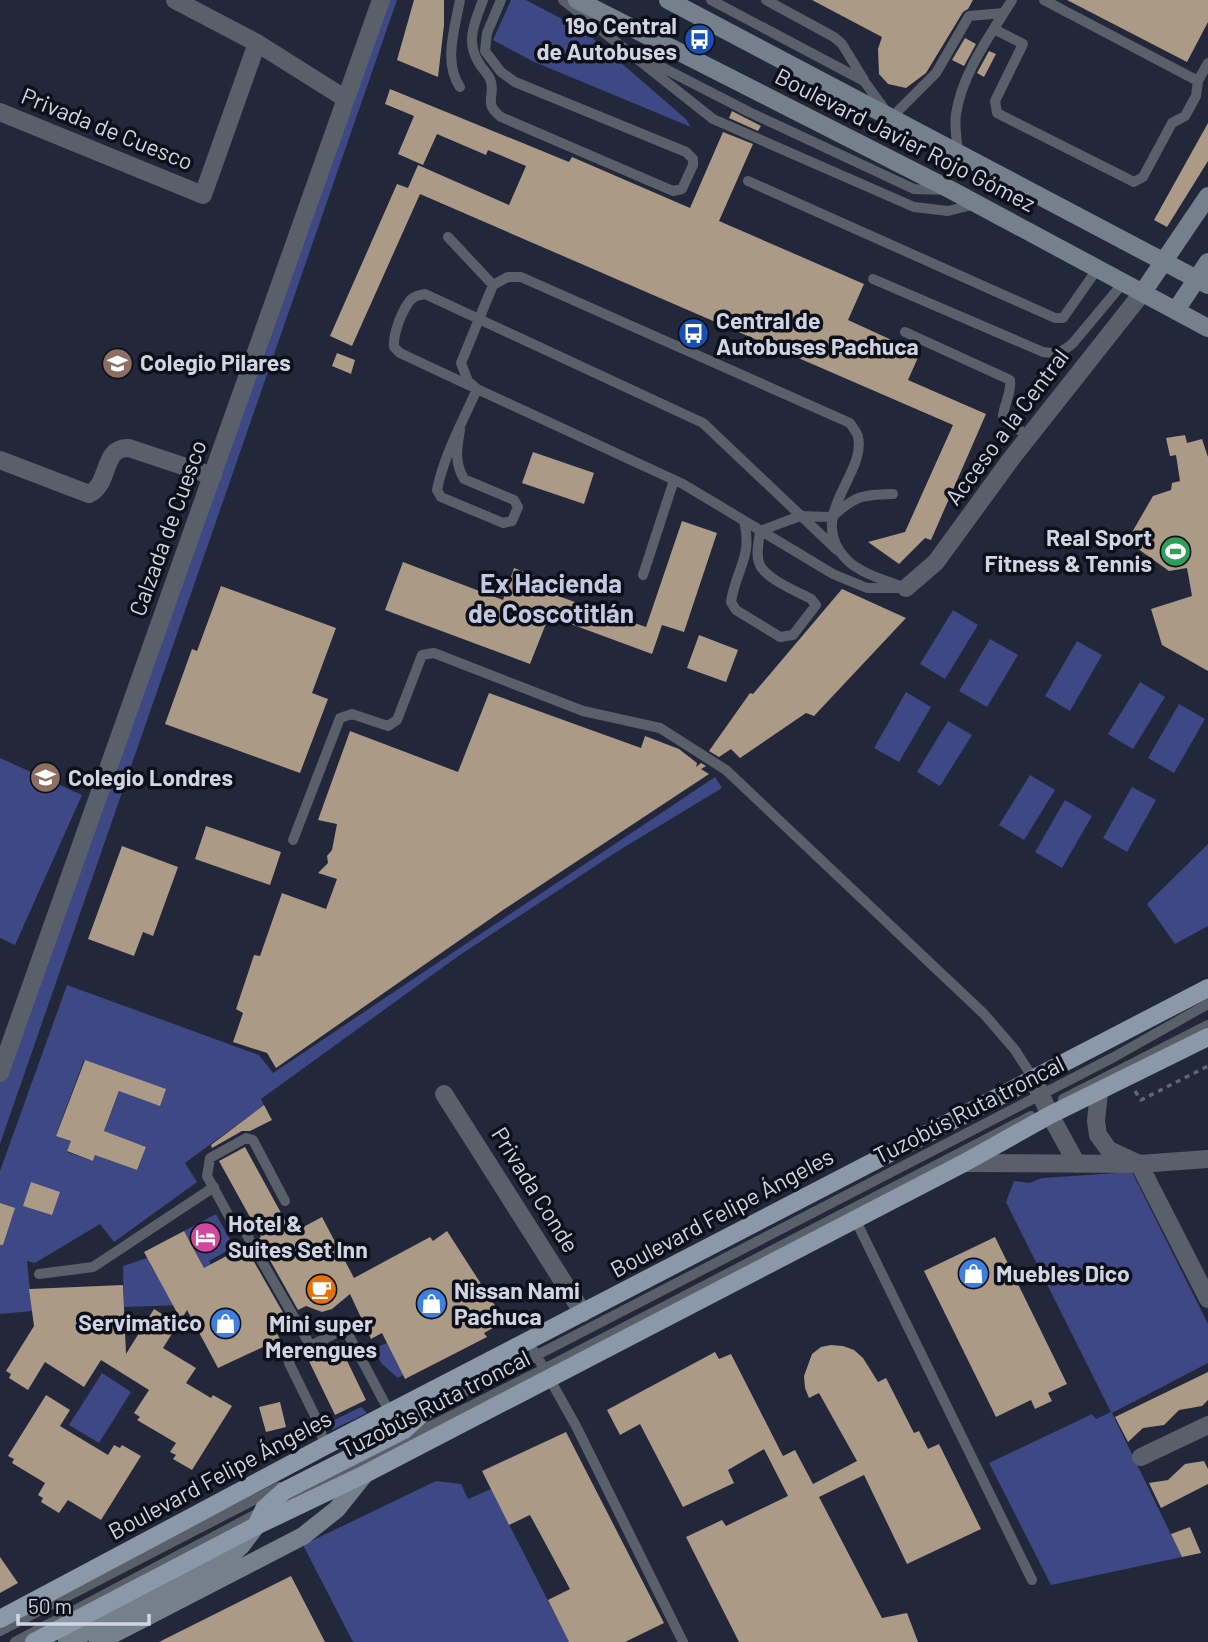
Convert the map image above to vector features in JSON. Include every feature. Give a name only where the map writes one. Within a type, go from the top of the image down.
[{"type":"main road","name":"Boulevard Javier Rojo Gómez","points":[[577,0],[951,190],[1208,328]]},
{"type":"main road","name":"Boulevard Javier Rojo Gómez","points":[[668,0],[1202,282]]},
{"type":"main road","points":[[1143,292],[1208,195]]},
{"type":"main road","points":[[1176,310],[1202,282],[1208,262]]},
{"type":"main road","name":"Boulevard Felipe Ángeles","points":[[0,1619],[438,1388],[533,1348],[583,1313],[1208,988]]},
{"type":"main road","points":[[34,1642],[256,1526],[365,1474],[546,1374],[964,1163],[1046,1106],[1100,1091],[1208,1037]]},
{"type":"main road","points":[[67,1642],[228,1558],[256,1526],[264,1509],[285,1491],[404,1430],[424,1412],[438,1388]]},
{"type":"main road","points":[[98,1642],[303,1536],[337,1509],[365,1474]]},
{"type":"street","points":[[175,0],[257,43],[346,99]]},
{"type":"street","name":"Calzada de Cuesco","points":[[0,1073],[381,0]]},
{"type":"street","name":"Privada de Cuesco","points":[[0,112],[203,195],[257,43]]},
{"type":"street","name":"Acceso a la Central","points":[[906,587],[936,562],[1028,437],[1143,292]]},
{"type":"street","points":[[0,460],[89,494],[99,486],[112,454],[122,447],[213,476]]},
{"type":"street","points":[[1033,1078],[1077,1164]]},
{"type":"street","points":[[1100,1091],[1096,1121],[1098,1135],[1108,1150],[1139,1164],[1208,1299]]},
{"type":"street","name":"Privada Conde","points":[[444,1094],[583,1313]]},
{"type":"street","points":[[964,1163],[1139,1164],[1208,1159]]},
{"type":"street","points":[[1141,1457],[1208,1425]]},
{"type":"lane","points":[[460,0],[451,63],[453,78],[460,87]]},
{"type":"lane","points":[[483,0],[470,40],[472,52],[491,82],[490,101],[493,111],[501,117],[673,191],[682,188],[693,165],[693,159],[687,152],[515,82],[491,62],[485,51],[485,43],[501,0]]},
{"type":"lane","points":[[563,0],[713,120],[914,207],[948,211],[977,204]]},
{"type":"lane","points":[[710,0],[864,81]]},
{"type":"lane","points":[[766,0],[842,44],[891,118],[936,72],[969,16],[1004,13]]},
{"type":"lane","points":[[958,152],[956,115],[960,97],[994,29],[1012,0]]},
{"type":"lane","points":[[1044,0],[1198,81]]},
{"type":"lane","points":[[994,29],[1023,44],[995,101],[997,113],[1134,181],[1143,177],[1171,123],[1185,116],[1196,96],[1198,81],[1208,63]]},
{"type":"lane","points":[[618,45],[749,112],[914,189],[951,190]]},
{"type":"lane","points":[[748,181],[1055,318],[1063,318],[1070,311],[1098,268]]},
{"type":"lane","points":[[448,237],[493,285]]},
{"type":"lane","points":[[477,389],[468,382],[461,363],[493,285],[508,277],[521,278],[850,423],[859,436],[858,453],[832,517],[835,541],[847,560]]},
{"type":"lane","points":[[873,279],[1044,352],[1056,354],[1073,343],[1124,282]]},
{"type":"lane","points":[[425,294],[703,423],[847,560],[870,574],[906,587],[867,588],[833,574],[679,482],[400,353],[394,347],[393,338],[410,300],[425,294]]},
{"type":"lane","points":[[905,332],[1010,380],[1012,388],[1004,405],[1003,416],[1028,437]]},
{"type":"lane","points":[[460,430],[456,453],[459,472],[464,479],[514,500],[518,507],[512,521],[503,523],[441,497],[437,490],[439,479],[477,389]]},
{"type":"lane","points":[[643,575],[679,482]]},
{"type":"lane","points":[[760,531],[800,516],[832,517],[850,500],[866,495],[893,494]]},
{"type":"lane","points":[[744,521],[748,538],[747,551],[731,602],[736,610],[787,638],[793,635],[816,605],[811,599],[765,572],[758,555],[760,531]]},
{"type":"lane","points":[[293,840],[340,718],[352,714],[388,726],[397,720],[422,655],[434,653],[583,711],[660,727],[726,770],[984,1013],[1015,1050],[1033,1078]]},
{"type":"lane","name":"Tuzobús Ruta troncal","points":[[15,1642],[264,1509],[546,1374],[1046,1106],[1208,1004]]},
{"type":"lane","name":"Tuzobús Ruta troncal","points":[[0,1631],[424,1412],[533,1348],[1046,1106],[1208,1026]]},
{"type":"lane","points":[[285,1201],[253,1140],[246,1138],[210,1158],[207,1176],[230,1218],[244,1230],[310,1346]]},
{"type":"lane","points":[[39,1275],[93,1267],[214,1187]]},
{"type":"lane","points":[[855,1219],[1032,1580]]},
{"type":"lane","points":[[325,1446],[318,1422],[289,1363],[292,1355],[340,1331],[348,1334],[390,1413]]},
{"type":"lane","points":[[533,1348],[576,1426],[683,1642]]},
{"type":"shaded area","points":[[383,0],[397,0],[0,1144],[0,1079]]},
{"type":"shaded area","points":[[511,0],[526,0],[583,30],[686,119],[691,127],[532,61],[493,40]]},
{"type":"shaded area","points":[[953,610],[978,625],[945,679],[920,664]]},
{"type":"shaded area","points":[[990,639],[1018,655],[987,707],[959,691]]},
{"type":"shaded area","points":[[1077,641],[1102,655],[1070,711],[1045,696]]},
{"type":"shaded area","points":[[1140,682],[1165,697],[1133,749],[1108,734]]},
{"type":"shaded area","points":[[906,692],[931,707],[899,762],[874,748]]},
{"type":"shaded area","points":[[1179,704],[1205,719],[1174,773],[1148,758]]},
{"type":"shaded area","points":[[948,721],[972,735],[940,786],[917,772]]},
{"type":"shaded area","points":[[0,758],[82,795],[15,945],[0,938]]},
{"type":"shaded area","points":[[1030,775],[1055,790],[1024,840],[999,825]]},
{"type":"shaded area","points":[[715,777],[722,788],[618,851],[457,957],[261,1099],[264,1105],[185,1163],[197,1182],[114,1242],[100,1224],[35,1263],[27,1261],[32,1311],[0,1314],[0,1171],[67,985],[259,1055],[273,1073]],"holes":[[[84,1060],[125,1076],[93,1161],[67,1152],[71,1141],[56,1135]],[[112,1135],[146,1147],[137,1170],[104,1158]]]},
{"type":"shaded area","points":[[1132,787],[1156,800],[1127,852],[1103,838]]},
{"type":"shaded area","points":[[1065,800],[1092,816],[1062,868],[1035,852]]},
{"type":"shaded area","points":[[1208,844],[1208,926],[1175,944],[1147,904]]},
{"type":"shaded area","points":[[1132,1172],[1208,1324],[1208,1363],[1112,1413],[1182,1557],[1051,1585],[989,1463],[1092,1414],[1096,1419],[1111,1412],[1006,1202],[1014,1181],[1029,1183],[1042,1178]]},
{"type":"shaded area","points":[[216,1214],[234,1247],[209,1261],[217,1276],[184,1305],[124,1307],[123,1266],[147,1258],[169,1297],[208,1275],[184,1231]]},
{"type":"shaded area","points":[[387,1343],[403,1375],[398,1378],[382,1364],[373,1349]]},
{"type":"shaded area","points":[[102,1373],[131,1392],[99,1443],[69,1425]]},
{"type":"shaded area","points":[[361,1407],[367,1413],[332,1430],[332,1421]]},
{"type":"shaded area","points":[[436,1481],[461,1484],[468,1499],[491,1489],[569,1642],[353,1642],[303,1545]]},
{"type":"building","points":[[414,0],[444,0],[438,77],[397,60]]},
{"type":"building","points":[[812,0],[973,0],[926,73],[906,88],[888,84],[879,74],[878,49],[882,37]]},
{"type":"building","points":[[1067,0],[1208,0],[1208,22],[1187,62]]},
{"type":"building","points":[[965,38],[976,44],[964,66],[952,60]]},
{"type":"building","points":[[989,51],[996,54],[984,77],[977,73]]},
{"type":"building","points":[[390,89],[569,162],[572,157],[690,208],[723,132],[753,144],[719,221],[864,284],[848,320],[920,353],[908,380],[986,414],[931,540],[925,538],[899,564],[868,542],[905,532],[953,425],[420,194],[352,346],[330,336],[397,184],[408,188],[418,165],[509,205],[526,166],[488,150],[486,155],[437,134],[423,165],[398,154],[414,116],[385,104]]},
{"type":"building","points":[[732,111],[761,126],[758,131],[729,118]]},
{"type":"building","points":[[1208,123],[1208,161],[1167,227],[1154,220]]},
{"type":"building","points":[[337,353],[355,360],[351,374],[332,366]]},
{"type":"building","name":"Real Sport Fitness & Tennis","points":[[1185,435],[1187,443],[1202,439],[1208,457],[1208,671],[1162,645],[1151,609],[1192,596],[1187,568],[1169,571],[1127,541],[1153,496],[1171,490],[1172,483],[1180,481],[1176,455],[1170,456],[1166,438]]},
{"type":"building","points":[[533,452],[594,473],[584,504],[522,483]]},
{"type":"building","points":[[682,521],[717,533],[684,632],[662,625],[652,654],[549,616],[530,664],[385,610],[403,562],[503,600],[514,568],[547,581],[545,587],[559,592],[558,596],[646,627]]},
{"type":"building","points":[[221,586],[336,628],[312,693],[328,699],[300,773],[165,724],[192,649],[197,651]]},
{"type":"building","points":[[842,589],[906,618],[814,716],[806,713],[740,758],[731,749],[719,757],[709,751],[750,693],[753,694]]},
{"type":"building","points":[[699,635],[738,650],[726,682],[687,668]]},
{"type":"building","points":[[489,693],[641,748],[645,736],[679,749],[697,763],[696,767],[701,763],[706,766],[701,769],[709,774],[503,910],[276,1068],[267,1053],[233,1042],[243,1013],[236,1009],[254,955],[260,956],[282,893],[326,909],[337,879],[318,873],[328,863],[327,856],[332,850],[337,824],[318,820],[350,731],[458,772]]},
{"type":"building","points":[[206,826],[281,852],[270,885],[195,859]]},
{"type":"building","points":[[122,846],[178,867],[153,936],[143,932],[134,956],[88,939]]},
{"type":"building","points":[[85,1060],[166,1089],[160,1106],[119,1091],[104,1131],[146,1147],[137,1170],[95,1155],[93,1161],[67,1151],[71,1141],[56,1136]]},
{"type":"building","points":[[264,1105],[272,1120],[250,1131],[242,1131],[212,1148],[211,1145]]},
{"type":"building","points":[[245,1147],[292,1233],[322,1217],[354,1278],[430,1237],[433,1241],[447,1231],[505,1321],[484,1333],[487,1337],[405,1379],[382,1333],[371,1339],[350,1294],[332,1309],[322,1312],[306,1306],[298,1310],[219,1161]]},
{"type":"building","points":[[31,1182],[60,1192],[52,1215],[23,1206]]},
{"type":"building","points":[[0,1203],[15,1208],[3,1245],[0,1245]]},
{"type":"building","points":[[184,1231],[204,1268],[245,1246],[285,1316],[271,1323],[280,1339],[218,1368],[187,1310],[181,1320],[144,1252]]},
{"type":"building","points":[[995,1237],[1067,1384],[1048,1393],[1052,1401],[1035,1409],[1031,1400],[996,1417],[924,1271]]},
{"type":"building","points":[[123,1285],[126,1354],[154,1309],[178,1324],[163,1348],[196,1368],[186,1383],[211,1398],[213,1395],[232,1406],[192,1470],[173,1459],[176,1455],[170,1452],[176,1443],[137,1420],[140,1417],[134,1413],[149,1390],[101,1360],[84,1387],[45,1362],[28,1390],[9,1378],[11,1374],[6,1371],[34,1326],[29,1289]]},
{"type":"building","points":[[338,1342],[366,1400],[335,1415],[307,1357]]},
{"type":"building","points":[[831,1345],[854,1350],[863,1358],[878,1382],[886,1378],[914,1433],[919,1431],[928,1449],[939,1444],[981,1529],[907,1564],[864,1475],[819,1497],[882,1618],[907,1613],[918,1642],[739,1642],[686,1537],[722,1520],[726,1526],[788,1496],[764,1449],[728,1470],[734,1483],[683,1507],[640,1424],[620,1435],[607,1410],[715,1352],[719,1359],[731,1354],[783,1456],[795,1450],[813,1484],[857,1461],[819,1393],[809,1398],[805,1388],[804,1376],[812,1354],[821,1347]]},
{"type":"building","points":[[1208,1372],[1208,1400],[1202,1406],[1179,1410],[1164,1425],[1143,1428],[1128,1442],[1115,1417]]},
{"type":"building","points":[[46,1395],[70,1410],[60,1426],[108,1455],[114,1445],[120,1448],[122,1445],[141,1456],[101,1520],[68,1500],[59,1513],[41,1502],[43,1498],[38,1495],[45,1483],[12,1463],[14,1459],[8,1456]]},
{"type":"building","points":[[280,1402],[286,1427],[266,1432],[259,1407]]},
{"type":"building","points":[[566,1432],[664,1623],[625,1642],[569,1642],[548,1600],[570,1589],[530,1515],[509,1525],[482,1471]]},
{"type":"building","points":[[1204,1461],[1208,1469],[1208,1484],[1161,1508],[1149,1483],[1168,1480],[1185,1464]]},
{"type":"building","points":[[1190,1527],[1201,1553],[1182,1557],[1171,1534]]},
{"type":"building","points":[[0,1557],[18,1583],[0,1593]]},
{"type":"building","points":[[291,1576],[325,1642],[159,1642]]},
{"type":"place","name":"19o Central de Autobuses","points":[[700,39]]},
{"type":"place","name":"Central de Autobuses Pachuca","points":[[693,334]]},
{"type":"place","name":"Colegio Pilares","points":[[117,363]]},
{"type":"place","name":"Real Sport Fitness & Tennis","points":[[1175,551]]},
{"type":"place","name":"Colegio Londres","points":[[45,778]]},
{"type":"place","name":"Hotel & Suites Set Inn","points":[[205,1237]]},
{"type":"place","name":"Muebles Dico","points":[[973,1274]]},
{"type":"place","name":"Mini super Merengues","points":[[321,1290]]},
{"type":"place","name":"Nissan Nami Pachuca","points":[[431,1304]]},
{"type":"place","name":"Servimatico","points":[[225,1323]]},
{"type":"district","name":"Ex Hacienda de Coscotitlán","points":[[551,599]]}]
